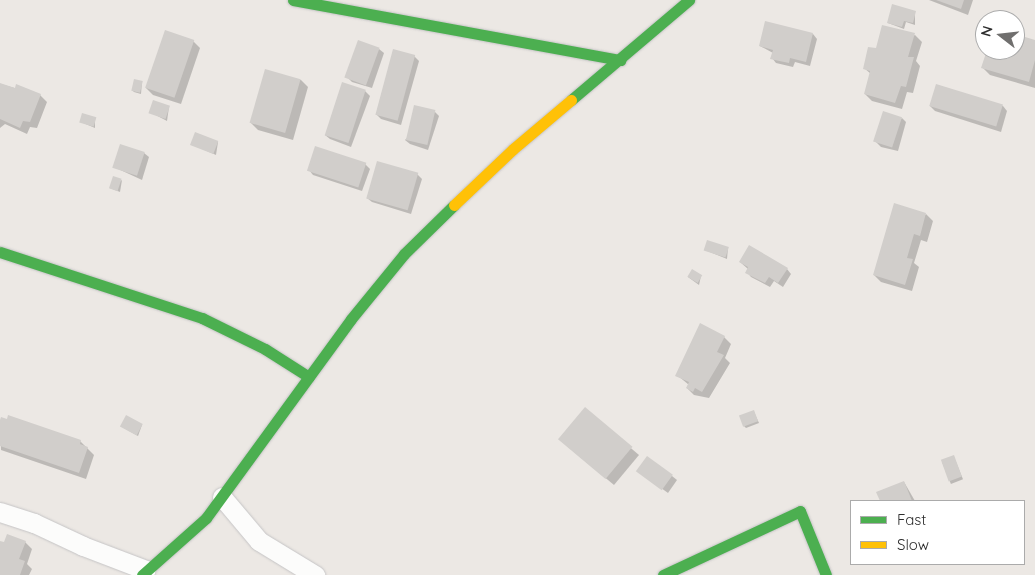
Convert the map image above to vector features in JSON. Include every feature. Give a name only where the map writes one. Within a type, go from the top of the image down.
[{"type":"street","points":[[293,0],[621,60]]},
{"type":"street","points":[[0,512],[144,573],[206,518],[351,319],[404,254],[451,206],[513,149],[621,60],[689,0]]},
{"type":"street","points":[[0,252],[202,318],[265,349],[309,377]]},
{"type":"street","points":[[222,497],[259,540],[315,575]]},
{"type":"street","points":[[662,575],[800,511],[826,575]]},
{"type":"building","points":[[936,0],[964,0],[961,9]]},
{"type":"building","points":[[892,4],[916,11],[913,23],[904,21],[902,27],[887,23]]},
{"type":"building","points":[[765,21],[813,33],[806,62],[790,58],[789,63],[770,59],[773,50],[759,46]]},
{"type":"building","points":[[882,25],[915,33],[908,57],[914,57],[906,87],[901,86],[895,103],[864,94],[870,71],[863,69],[868,47],[876,48]]},
{"type":"building","points":[[165,30],[194,40],[174,98],[145,88]]},
{"type":"building","points":[[1025,37],[1035,40],[1035,60],[1029,82],[981,68],[984,60],[1025,60]]},
{"type":"building","points":[[358,40],[380,48],[366,85],[344,78]]},
{"type":"building","points":[[393,49],[415,55],[398,121],[375,115]]},
{"type":"building","points":[[265,69],[301,79],[285,133],[250,123]]},
{"type":"building","points":[[134,79],[143,81],[140,93],[131,91]]},
{"type":"building","points":[[342,82],[366,90],[348,143],[325,135]]},
{"type":"building","points":[[0,83],[15,88],[16,84],[41,94],[30,122],[23,121],[20,128],[0,119]]},
{"type":"building","points":[[936,84],[1003,104],[996,126],[929,106]]},
{"type":"building","points":[[153,100],[170,106],[165,119],[148,113]]},
{"type":"building","points":[[414,105],[435,110],[427,145],[406,140]]},
{"type":"building","points":[[883,111],[902,117],[892,148],[873,141]]},
{"type":"building","points":[[82,113],[96,117],[94,127],[79,123]]},
{"type":"building","points":[[195,132],[218,141],[213,154],[190,145]]},
{"type":"building","points":[[120,144],[145,152],[137,176],[112,168]]},
{"type":"building","points":[[315,146],[366,163],[358,187],[307,171]]},
{"type":"building","points":[[377,161],[418,173],[408,210],[366,198]]},
{"type":"building","points":[[113,176],[122,179],[118,191],[109,188]]},
{"type":"building","points":[[894,203],[926,213],[920,236],[914,234],[907,258],[913,259],[905,285],[873,275]]},
{"type":"building","points":[[707,240],[729,247],[725,258],[704,250]]},
{"type":"building","points":[[749,245],[788,268],[778,283],[769,277],[765,283],[745,273],[748,267],[739,262]]},
{"type":"building","points":[[692,269],[702,275],[698,283],[687,277]]},
{"type":"building","points":[[700,323],[725,336],[717,352],[724,355],[702,392],[695,388],[693,392],[686,388],[689,382],[675,376]]},
{"type":"building","points":[[585,407],[632,447],[605,479],[558,439]]},
{"type":"building","points":[[754,410],[758,421],[743,427],[739,415]]},
{"type":"building","points":[[8,415],[81,440],[80,444],[88,447],[79,473],[0,446],[0,420],[1,417],[7,419]]},
{"type":"building","points":[[126,415],[143,424],[137,435],[120,426]]},
{"type":"building","points":[[954,455],[962,477],[949,481],[941,460]]},
{"type":"building","points":[[647,456],[673,475],[662,490],[636,471]]},
{"type":"building","points":[[904,481],[912,500],[880,500],[876,492]]},
{"type":"building","points":[[7,534],[26,541],[19,559],[25,561],[20,575],[0,575],[0,541],[4,542]]},
{"type":"traffic: fast","points":[[293,0],[621,60]]},
{"type":"traffic: fast","points":[[571,100],[689,0]]},
{"type":"traffic: fast","points":[[142,575],[206,518],[351,319],[404,254],[454,205]]},
{"type":"traffic: fast","points":[[0,252],[202,318],[265,349],[309,377]]},
{"type":"traffic: fast","points":[[663,575],[800,511],[826,575]]},
{"type":"traffic: slow","points":[[454,205],[513,149],[571,100]]}]
